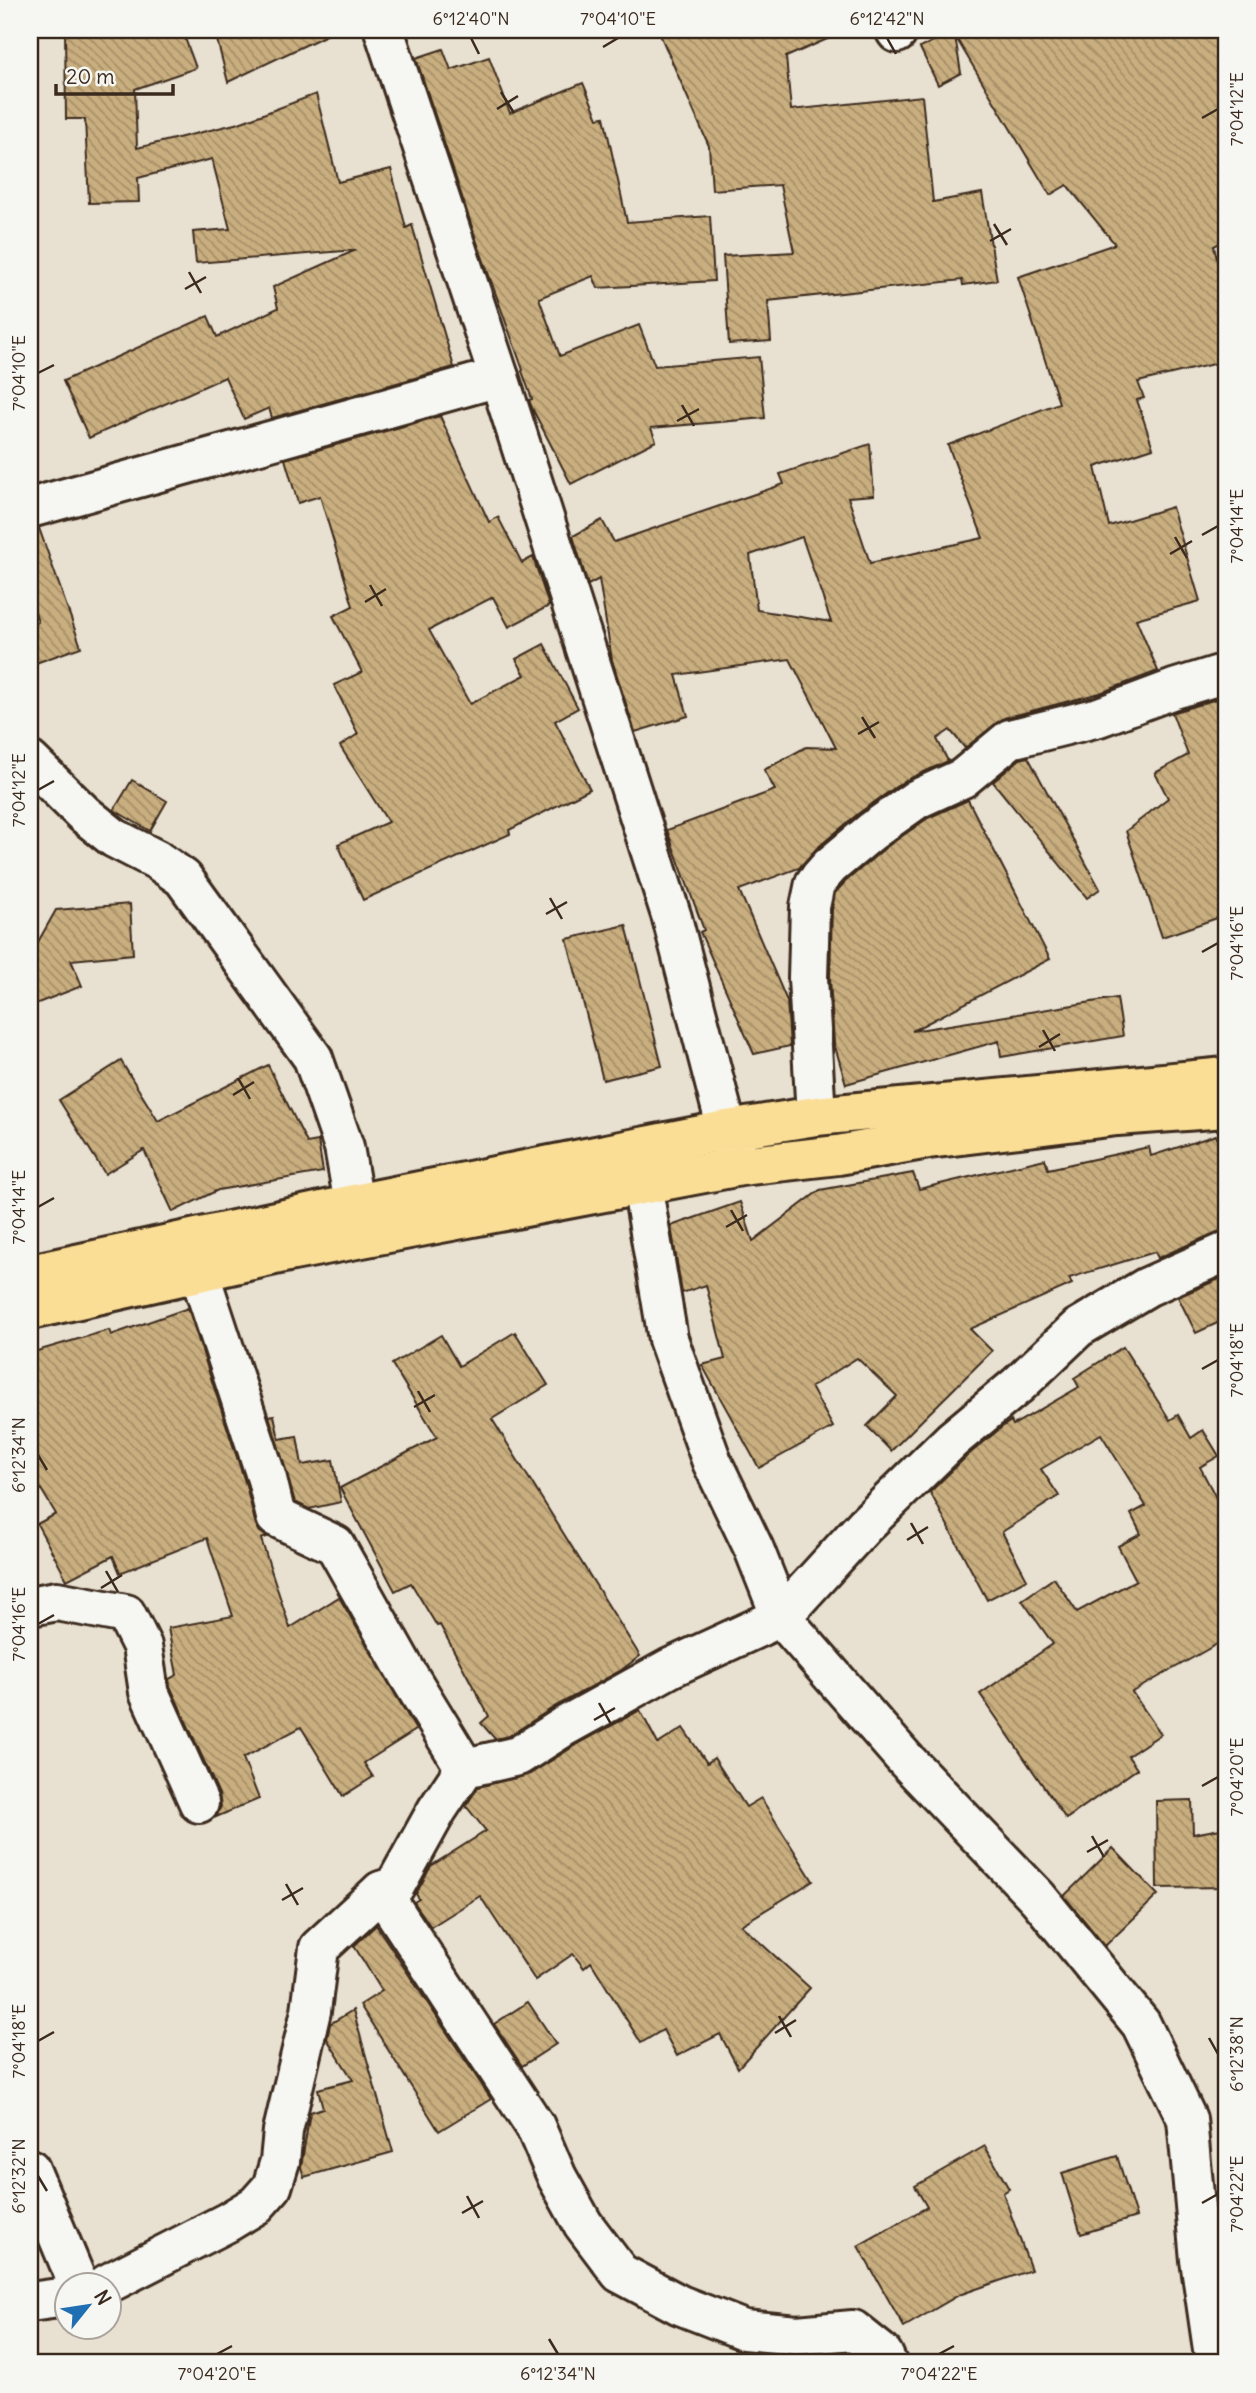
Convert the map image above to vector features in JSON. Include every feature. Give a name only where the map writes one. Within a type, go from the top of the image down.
[{"type":"main road","points":[[30,1274],[727,1130],[816,1116],[1226,1076]]},
{"type":"main road","points":[[30,1310],[288,1252],[741,1166],[838,1155],[928,1139],[1117,1116],[1226,1108]]},
{"type":"street","points":[[384,30],[499,377],[672,918],[727,1130],[741,1166]]},
{"type":"street","points":[[30,508],[499,377]]},
{"type":"street","points":[[816,1116],[808,978],[810,907],[815,883],[830,866],[872,831],[917,799],[963,778],[1010,738],[1099,717],[1226,673]]},
{"type":"street","points":[[30,761],[84,814],[114,838],[157,860],[183,878],[313,1058],[344,1147],[354,1205]]},
{"type":"street","points":[[642,1184],[668,1339],[712,1462],[754,1549],[782,1617],[905,1759],[1038,1898],[1141,2024],[1186,2119],[1200,2260],[1215,2363]]},
{"type":"street","points":[[122,2276],[228,2222],[256,2205],[272,2187],[312,2011],[319,1948],[381,1891],[395,1886],[437,1810],[465,1768],[518,1756],[565,1726],[670,1668],[782,1617],[874,1516],[952,1440],[1018,1385],[1078,1328],[1147,1287],[1226,1252]]},
{"type":"street","points":[[199,1272],[267,1479],[276,1517],[335,1545],[407,1673],[465,1768]]},
{"type":"street","points":[[30,1606],[57,1601],[126,1614],[142,1646],[149,1692],[199,1803]]},
{"type":"street","points":[[381,1891],[535,2126],[583,2224],[620,2273],[680,2305],[744,2330],[797,2335],[853,2330],[883,2354],[887,2363]]},
{"type":"street","points":[[30,2169],[72,2270]]},
{"type":"street","points":[[30,2302],[52,2299]]},
{"type":"building","points":[[65,30],[182,30],[196,68],[135,89],[137,148],[239,123],[316,94],[338,182],[391,169],[406,228],[412,225],[454,367],[272,418],[269,408],[244,419],[225,377],[89,438],[63,381],[208,316],[217,337],[278,308],[273,287],[356,250],[196,263],[193,232],[230,229],[212,159],[138,178],[139,202],[89,203],[85,119],[66,119]]},
{"type":"building","points":[[243,30],[337,30],[228,82],[216,36]]},
{"type":"building","points":[[658,30],[848,30],[786,57],[791,110],[922,96],[933,202],[982,193],[997,280],[963,285],[962,280],[768,301],[771,341],[729,344],[723,256],[794,252],[780,185],[712,190],[709,146]]},
{"type":"building","points":[[1226,30],[1226,240],[1214,246],[1226,300],[1226,361],[1138,382],[1144,398],[1137,400],[1153,448],[1095,467],[1109,526],[1172,507],[1200,601],[1136,619],[1158,671],[1100,693],[1004,718],[965,748],[950,730],[937,739],[948,761],[904,781],[859,813],[816,849],[799,868],[739,890],[787,1001],[790,1046],[754,1054],[700,932],[704,930],[667,830],[775,790],[764,770],[806,747],[836,748],[790,659],[676,675],[688,716],[635,732],[612,660],[599,579],[588,585],[573,536],[602,520],[614,542],[784,484],[780,474],[870,444],[874,495],[848,497],[870,563],[983,538],[948,445],[1059,403],[1018,277],[1115,244],[1067,185],[1050,195],[955,36],[961,73],[938,85],[920,48],[952,31]],"holes":[[[802,537],[831,622],[757,610],[750,555]]]},
{"type":"building","points":[[443,49],[451,70],[489,57],[510,113],[583,83],[598,118],[604,117],[627,222],[710,216],[714,281],[598,288],[593,276],[539,298],[560,356],[639,325],[655,366],[759,357],[765,418],[651,428],[656,441],[571,484],[529,400],[532,399],[523,370],[416,58]]},
{"type":"building","points":[[440,416],[489,522],[498,517],[522,563],[533,557],[549,606],[509,627],[493,597],[429,630],[470,704],[525,675],[516,659],[544,644],[578,708],[555,721],[590,789],[509,830],[510,834],[363,900],[338,844],[388,822],[340,746],[358,734],[334,685],[362,672],[333,616],[353,606],[320,496],[298,503],[285,459]]},
{"type":"building","points":[[39,528],[81,647],[30,665],[30,624],[38,622],[30,598],[30,529]]},
{"type":"building","points":[[1226,696],[1226,915],[1162,937],[1126,831],[1168,798],[1155,773],[1188,755],[1172,713]]},
{"type":"building","points":[[1028,757],[1100,889],[1087,898],[993,782],[1020,759]]},
{"type":"building","points":[[132,780],[167,801],[150,831],[114,810]]},
{"type":"building","points":[[968,800],[1050,959],[912,1031],[1117,998],[1123,1036],[1001,1057],[999,1041],[846,1084],[834,1043],[830,978],[835,893],[885,848],[928,818]]},
{"type":"building","points":[[130,904],[133,954],[71,960],[82,986],[30,1006],[30,956],[56,910]]},
{"type":"building","points":[[626,925],[662,1066],[603,1080],[567,939]]},
{"type":"building","points":[[121,1061],[158,1121],[268,1065],[307,1143],[318,1141],[323,1172],[218,1190],[173,1212],[144,1150],[105,1174],[59,1100]]},
{"type":"building","points":[[1216,1135],[1226,1166],[1226,1230],[1158,1258],[1155,1252],[1069,1278],[1072,1284],[970,1329],[992,1351],[891,1451],[867,1426],[897,1396],[857,1358],[811,1387],[833,1427],[759,1468],[702,1365],[725,1359],[706,1285],[682,1293],[671,1226],[740,1202],[753,1241],[820,1190],[913,1173],[919,1189],[1045,1159],[1048,1169],[1149,1147],[1151,1156]]},
{"type":"building","points":[[1226,1276],[1226,1319],[1196,1333],[1178,1297]]},
{"type":"building","points":[[188,1308],[246,1485],[255,1522],[259,1531],[267,1537],[261,1539],[290,1628],[339,1597],[416,1730],[364,1763],[373,1777],[343,1796],[301,1727],[243,1758],[259,1799],[216,1817],[221,1806],[219,1794],[169,1679],[177,1675],[168,1628],[233,1616],[207,1538],[120,1573],[113,1556],[67,1580],[37,1524],[56,1514],[30,1471],[30,1353],[109,1330],[111,1335]]},
{"type":"building","points":[[515,1332],[548,1385],[492,1419],[640,1656],[620,1671],[554,1707],[509,1736],[495,1739],[481,1723],[489,1716],[440,1625],[437,1626],[411,1583],[395,1591],[340,1488],[437,1437],[392,1364],[441,1335],[459,1366]]},
{"type":"building","points":[[1123,1347],[1170,1420],[1178,1415],[1191,1438],[1203,1430],[1219,1456],[1200,1467],[1226,1517],[1226,1639],[1132,1692],[1161,1734],[1128,1756],[1137,1769],[1066,1819],[980,1694],[1053,1644],[1022,1600],[1054,1578],[1077,1612],[1136,1580],[1118,1546],[1141,1534],[1131,1514],[1146,1506],[1101,1434],[1041,1469],[1059,1496],[1002,1532],[1027,1579],[987,1600],[930,1492],[1002,1427],[1011,1421],[1013,1425],[1079,1387],[1074,1378]]},
{"type":"building","points":[[274,1415],[279,1439],[297,1436],[302,1465],[333,1460],[341,1502],[309,1509],[295,1502],[269,1416]]},
{"type":"building","points":[[640,1710],[658,1744],[683,1728],[707,1763],[714,1758],[746,1807],[761,1798],[813,1881],[741,1925],[810,1988],[738,2068],[720,2034],[677,2056],[663,2030],[641,2043],[591,1962],[584,1968],[573,1954],[535,1980],[480,1896],[431,1927],[414,1902],[419,1899],[416,1894],[431,1866],[486,1831],[466,1806],[478,1787],[530,1774]]},
{"type":"building","points":[[1192,1800],[1193,1834],[1226,1828],[1226,1887],[1157,1888],[1156,1801]]},
{"type":"building","points":[[1113,1848],[1158,1895],[1105,1946],[1064,1896]]},
{"type":"building","points":[[376,1925],[491,2099],[439,2131],[360,2005],[382,1991],[354,1946]]},
{"type":"building","points":[[528,2002],[556,2044],[522,2066],[494,2024]]},
{"type":"building","points":[[353,2010],[393,2152],[304,2177],[301,2167],[310,2112],[323,2108],[318,2089],[353,2080],[327,2039],[330,2024]]},
{"type":"building","points":[[985,2146],[1009,2189],[1003,2193],[1031,2270],[959,2295],[904,2327],[858,2246],[927,2207],[915,2186]]},
{"type":"building","points":[[1117,2156],[1136,2217],[1081,2234],[1062,2173]]}]
